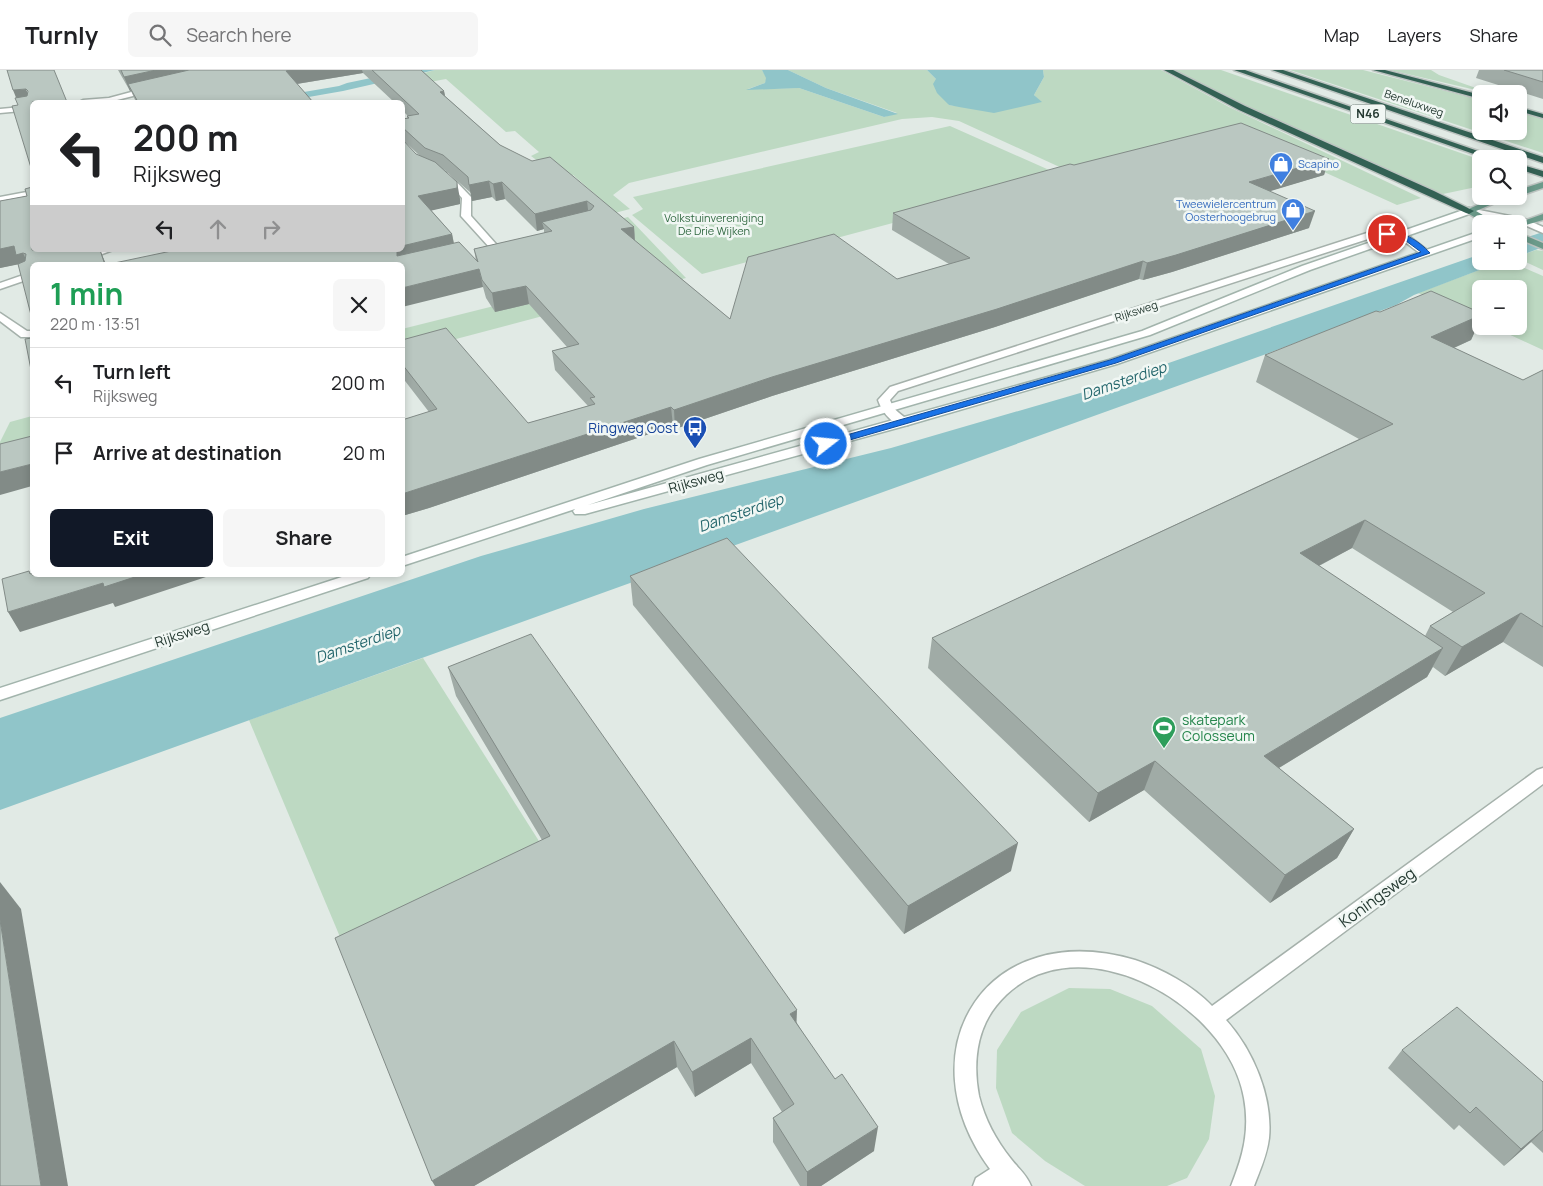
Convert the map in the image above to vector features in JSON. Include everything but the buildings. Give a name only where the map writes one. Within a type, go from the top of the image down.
[{"type":"highway","points":[[1168,70],[1256,116],[1306,136],[1469,211]]},
{"type":"highway","name":"Beneluxweg","points":[[1238,70],[1472,150]]},
{"type":"highway","name":"Beneluxweg","points":[[1276,70],[1543,160]]},
{"type":"highway","points":[[1377,70],[1472,95]]},
{"type":"highway","points":[[1527,111],[1543,116]]},
{"type":"highway","points":[[1527,169],[1543,174]]},
{"type":"main road","points":[[113,100],[160,87]]},
{"type":"main road","points":[[0,111],[30,108]]},
{"type":"main road","points":[[434,170],[442,174],[467,196],[466,216],[493,246]]},
{"type":"main road","points":[[1527,189],[1543,184]]},
{"type":"main road","points":[[0,200],[30,194]]},
{"type":"main road","name":"Rijksweg","points":[[405,561],[694,465],[1146,333],[1306,268],[1433,226],[1484,205]]},
{"type":"main road","points":[[1469,211],[1487,215]]},
{"type":"main road","points":[[1469,211],[1477,215]]},
{"type":"main road","points":[[1527,222],[1543,217]]},
{"type":"main road","points":[[1527,225],[1543,230]]},
{"type":"main road","name":"Rijksweg","points":[[887,410],[884,400],[894,389],[1370,235],[1404,236]]},
{"type":"main road","points":[[1404,236],[1416,243],[1426,253]]},
{"type":"main road","name":"Rijksweg","points":[[486,535],[633,498],[1113,362],[1472,237]]},
{"type":"main road","points":[[1527,239],[1543,246]]},
{"type":"main road","points":[[72,262],[102,252]]},
{"type":"main road","points":[[0,286],[30,276]]},
{"type":"main road","points":[[0,316],[25,335],[30,334]]},
{"type":"main road","points":[[887,410],[895,418],[904,422]]},
{"type":"main road","name":"Rijksweg","points":[[0,694],[357,577]]},
{"type":"main road","name":"Koningsweg","points":[[1212,1018],[1543,776]]},
{"type":"main road","points":[[984,1186],[1013,1179],[984,1140],[970,1108],[965,1075],[966,1045],[975,1018],[991,995],[1012,976],[1037,964],[1066,959],[1095,958],[1126,965],[1157,977],[1186,994],[1212,1018],[1232,1044],[1246,1071],[1256,1102],[1258,1132],[1253,1162],[1242,1186]]},
{"type":"green space","points":[[435,70],[762,70],[767,78],[765,83],[748,89],[799,88],[884,117],[897,113],[826,88],[788,70],[927,70],[937,80],[949,105],[979,109],[1041,102],[1034,95],[1044,77],[1043,70],[1161,70],[1229,107],[1421,198],[1397,205],[1238,133],[1077,175],[959,121],[932,117],[902,119],[629,183],[613,195],[630,209],[588,220],[604,202],[573,175],[558,176],[531,156],[539,152],[515,131],[506,132],[446,79],[424,83],[414,76]]},
{"type":"green space","points":[[1175,70],[1221,70],[1472,157],[1472,188],[1443,194],[1237,103]]},
{"type":"green space","points":[[1290,70],[1363,70],[1472,98],[1472,130]]},
{"type":"green space","points":[[1390,70],[1431,70],[1439,75],[1472,87],[1472,89]]},
{"type":"green space","points":[[1527,114],[1543,119],[1543,153],[1503,140],[1527,140]]},
{"type":"green space","name":"Volkstuinvereniging De Drie Wijken","points":[[950,126],[1065,177],[702,274],[632,215],[643,209],[633,197]]},
{"type":"green space","points":[[628,217],[686,278],[405,352],[405,328],[627,273],[586,228]]},
{"type":"green space","points":[[1536,250],[1543,251],[1543,270],[1527,263],[1527,253]]},
{"type":"green space","points":[[1527,269],[1543,276],[1543,350],[1510,335],[1527,335],[1527,280],[1472,280],[1472,318],[1418,293],[1479,270]]},
{"type":"green space","points":[[30,417],[30,450],[0,458],[0,442],[10,422]]},
{"type":"green space","points":[[423,658],[551,860],[348,956],[249,720]]},
{"type":"green space","points":[[1069,988],[1110,989],[1152,1006],[1201,1049],[1215,1096],[1209,1139],[1187,1178],[1167,1186],[1085,1186],[1045,1161],[1012,1133],[996,1088],[997,1050],[1021,1012]]},
{"type":"water","points":[[409,70],[435,70],[343,91],[291,100],[257,100],[339,86]]},
{"type":"water","points":[[762,70],[788,70],[826,88],[898,114],[884,117],[799,88],[746,90],[765,83],[766,78]]},
{"type":"water","points":[[927,70],[1043,70],[1044,77],[1034,95],[1042,102],[994,113],[949,105],[937,93],[933,84],[936,79]]},
{"type":"water","points":[[1543,232],[1543,247],[1527,253],[1527,237]]},
{"type":"water","name":"Damsterdiep","points":[[1472,257],[1472,270],[1479,270],[1414,295],[1396,305],[1269,353],[0,810],[0,718],[481,556],[644,509],[891,448],[1094,389]]},
{"type":"place","name":"Scapino","points":[[1281,185]]},
{"type":"place","name":"Tweewielercentrum Oosterhoogebrug","points":[[1293,231]]},
{"type":"place","name":"Ringweg Oost","points":[[695,449]]},
{"type":"place","name":"skatepark Colosseum","points":[[1164,749]]},
{"type":"route","points":[[826,444],[1113,362],[1426,253],[1416,243],[1404,236],[1387,234]]}]
